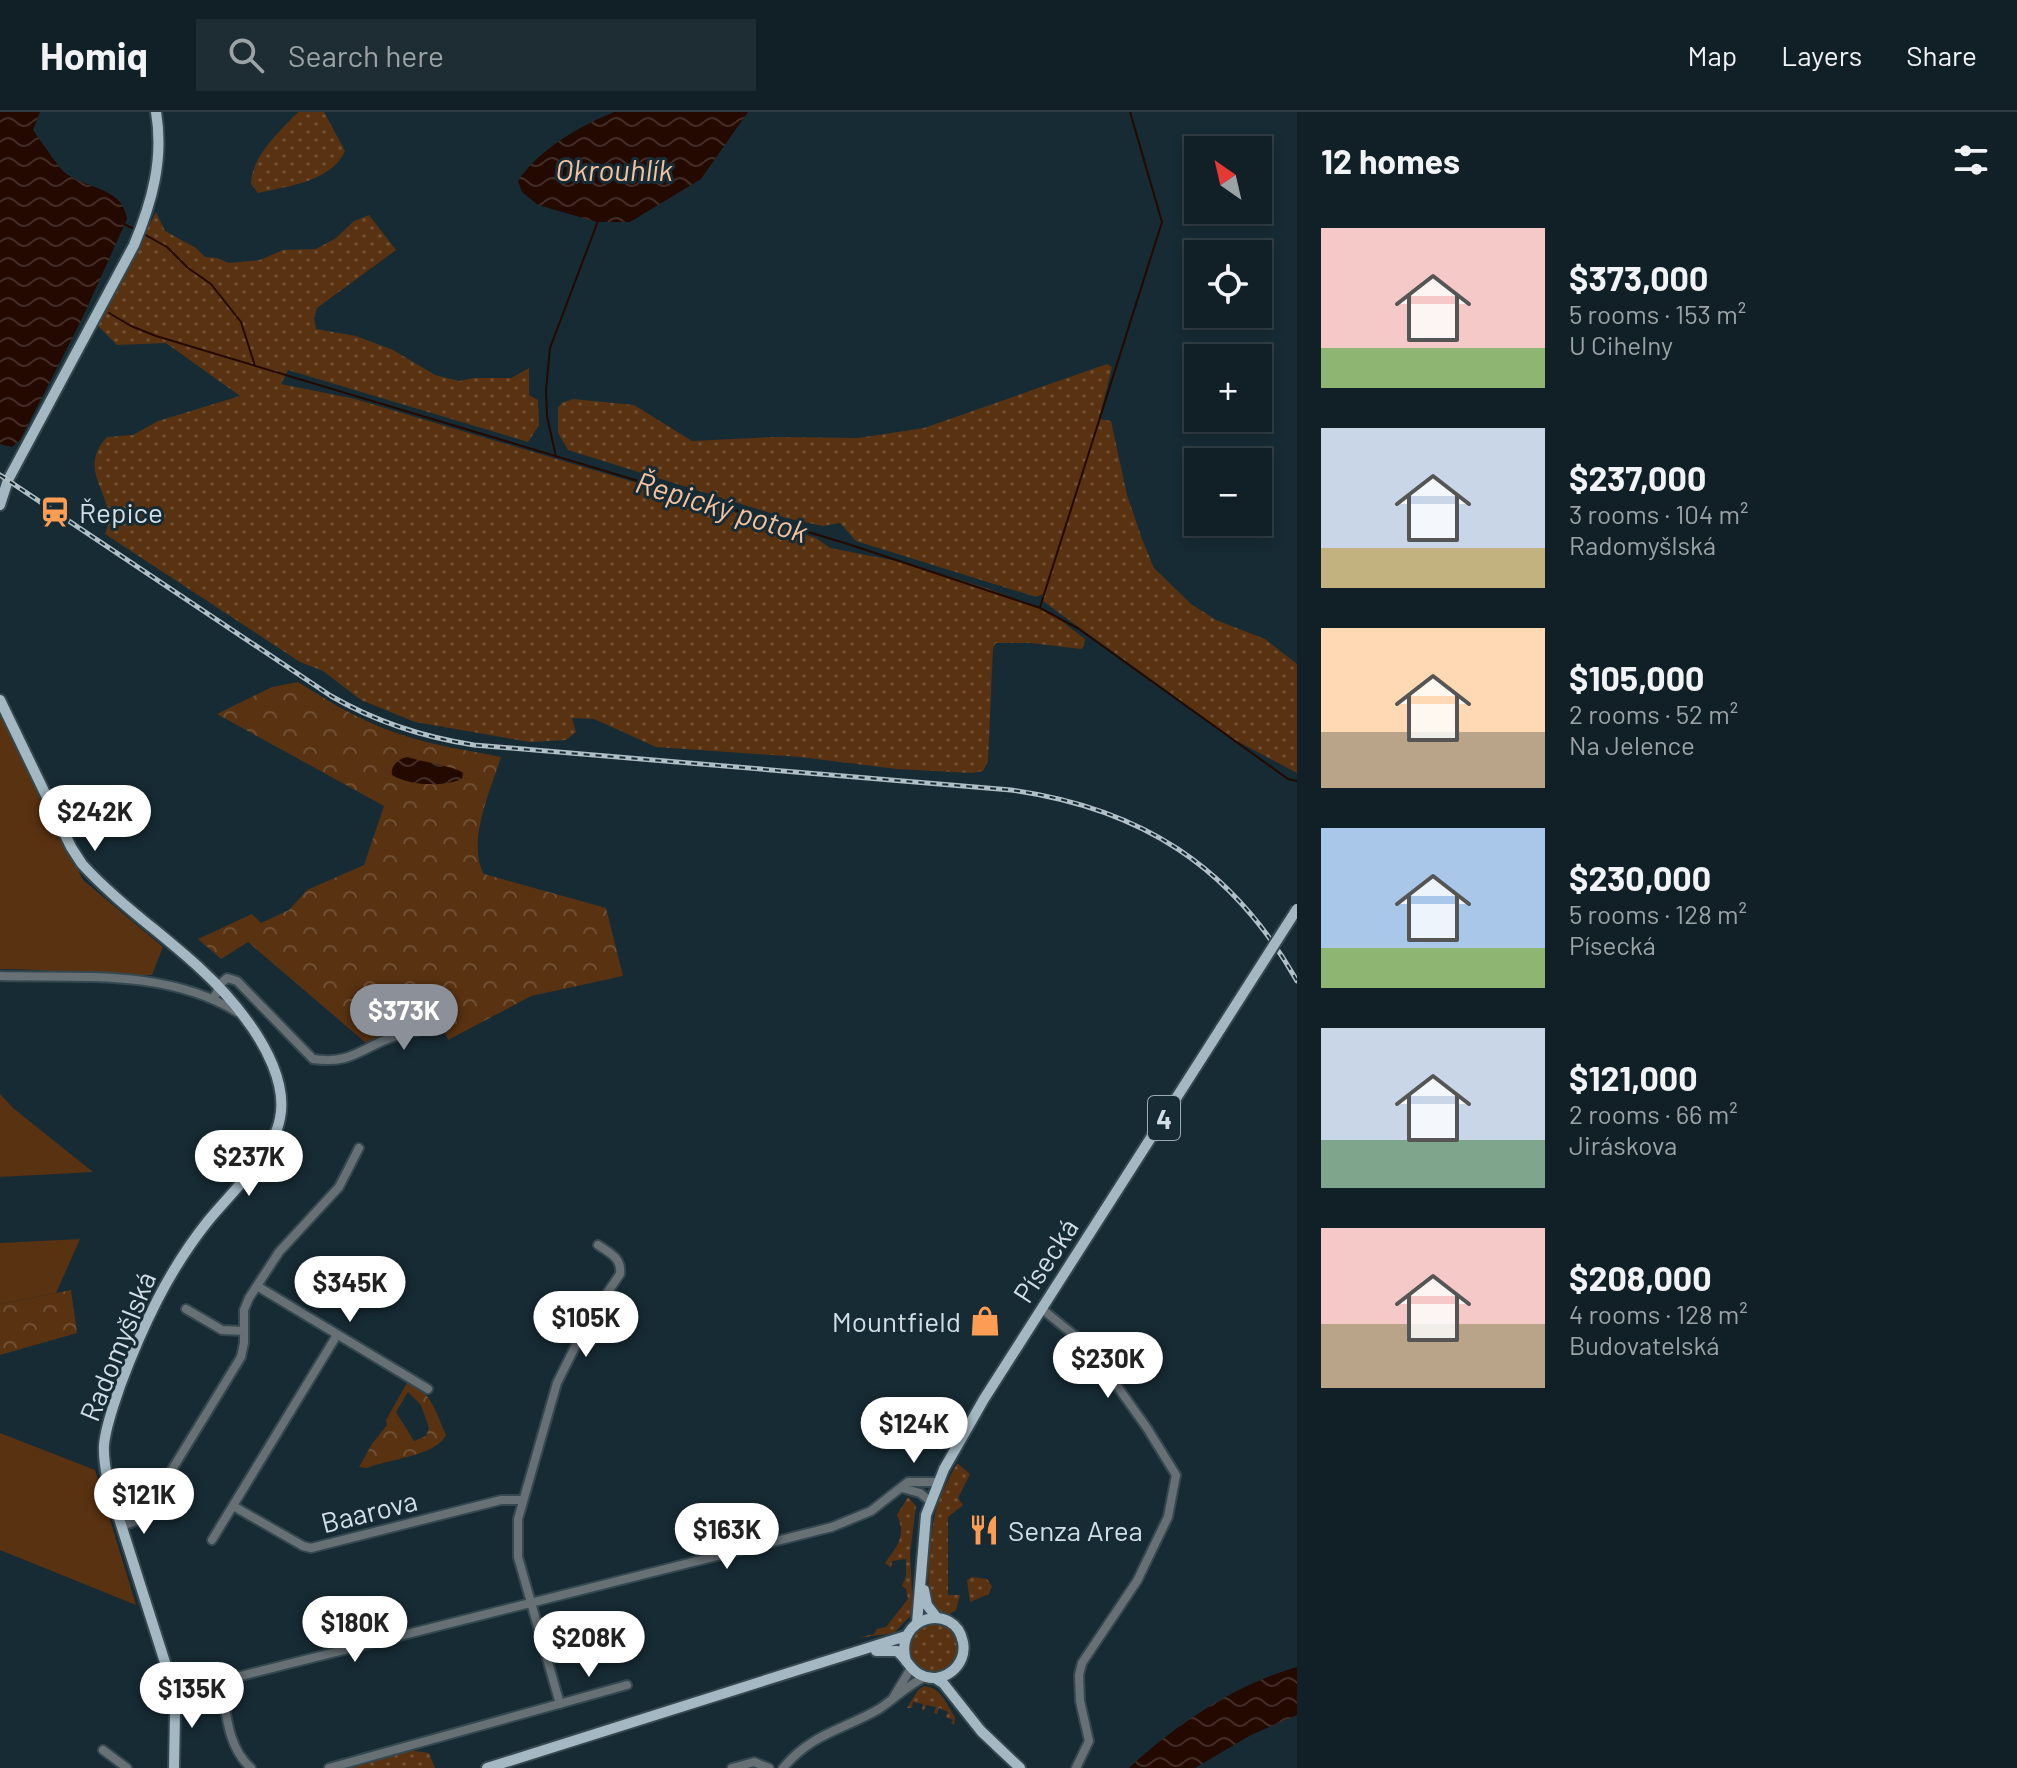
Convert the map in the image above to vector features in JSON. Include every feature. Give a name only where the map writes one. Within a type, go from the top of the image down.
[{"type":"main road","points":[[0,505],[8,480],[134,245],[150,208],[159,155],[156,112]]},
{"type":"main road","name":"Radomyšlská","points":[[0,700],[82,864],[218,986],[245,1017],[278,1081],[281,1094],[280,1118],[270,1144],[189,1244],[171,1273],[124,1376],[106,1428],[104,1456],[109,1487],[157,1631],[173,1693],[174,1768]]},
{"type":"main road","name":"Písecká","points":[[917,1623],[923,1534],[937,1482],[974,1415],[1046,1312],[1297,909]]},
{"type":"main road","name":"Písecká","points":[[921,1572],[927,1605],[937,1618]]},
{"type":"main road","points":[[908,1664],[904,1644],[906,1636],[917,1623],[937,1618]]},
{"type":"main road","name":"4","points":[[937,1618],[955,1627],[964,1644],[960,1663],[953,1671],[955,1688],[965,1710]]},
{"type":"main road","points":[[487,1768],[906,1636]]},
{"type":"main road","points":[[858,1652],[893,1651],[902,1655],[908,1664]]},
{"type":"main road","name":"4","points":[[908,1664],[943,1683],[988,1738],[1020,1768]]},
{"type":"main road","points":[[930,1678],[953,1671]]},
{"type":"street","points":[[0,976],[107,976],[133,979],[213,998],[245,1017]]},
{"type":"street","points":[[213,998],[218,986],[227,978],[237,981],[313,1059],[324,1061],[358,1055],[385,1040],[441,1026]]},
{"type":"street","points":[[122,1526],[136,1521],[146,1512],[241,1357],[246,1305],[257,1286],[279,1252],[339,1187],[359,1148]]},
{"type":"street","points":[[560,1704],[529,1603],[517,1545],[522,1500],[557,1383],[587,1323],[620,1274],[621,1266],[617,1258],[598,1245]]},
{"type":"street","points":[[257,1286],[428,1389]]},
{"type":"street","points":[[186,1309],[222,1330],[244,1331]]},
{"type":"street","name":"Písecká","points":[[1046,1312],[1090,1348],[1176,1475],[1168,1517],[1137,1581],[1082,1663],[1080,1701],[1089,1741],[1076,1768]]},
{"type":"street","points":[[212,1540],[235,1507],[337,1335]]},
{"type":"street","points":[[173,1693],[832,1527],[871,1511],[908,1482],[937,1482]]},
{"type":"street","points":[[902,1488],[920,1493],[930,1501]]},
{"type":"street","name":"Baarova","points":[[235,1507],[311,1548],[501,1500],[522,1500]]},
{"type":"street","points":[[890,1702],[908,1664]]},
{"type":"street","points":[[783,1768],[801,1749],[824,1733],[868,1715],[930,1678]]},
{"type":"street","points":[[221,1682],[231,1739],[236,1751],[251,1768]]},
{"type":"street","points":[[329,1768],[627,1685]]},
{"type":"street","points":[[103,1750],[127,1768]]},
{"type":"street","points":[[732,1768],[754,1762],[769,1768]]},
{"type":"green space","points":[[298,112],[324,112],[345,151],[330,170],[319,176],[258,193],[251,184],[256,164],[268,145]]},
{"type":"green space","points":[[156,212],[165,231],[196,248],[205,257],[229,263],[260,260],[283,250],[316,249],[336,238],[354,221],[369,215],[396,250],[317,308],[314,318],[316,329],[356,336],[393,350],[435,375],[459,381],[511,378],[529,368],[529,395],[538,400],[539,425],[528,442],[288,370],[281,384],[355,399],[721,508],[816,538],[830,548],[902,562],[989,589],[1051,613],[1085,639],[1084,646],[1081,649],[1031,643],[996,643],[993,648],[988,761],[983,771],[972,773],[656,747],[594,719],[572,718],[576,732],[566,740],[530,742],[415,722],[361,700],[323,671],[300,662],[105,534],[107,508],[95,462],[98,450],[107,437],[133,435],[158,421],[240,396],[166,343],[117,345],[97,325]]},
{"type":"green space","points":[[1107,364],[1112,367],[1099,419],[1111,421],[1127,495],[1154,568],[1191,604],[1216,620],[1265,639],[1297,664],[1297,773],[1235,740],[1051,607],[1042,600],[1043,594],[1036,597],[856,541],[840,523],[823,526],[786,518],[568,450],[558,433],[558,408],[573,399],[634,405],[692,441],[774,437],[858,438],[924,428]]},
{"type":"green space","points":[[298,682],[354,715],[399,734],[501,757],[479,832],[479,861],[484,874],[606,908],[623,976],[531,996],[448,1040],[441,1020],[387,1032],[366,1043],[248,942],[221,959],[198,939],[252,914],[261,923],[289,910],[307,890],[364,865],[384,806],[217,714],[272,687]]},
{"type":"green space","points":[[0,715],[83,880],[163,947],[152,975],[0,969]]},
{"type":"green space","points":[[0,1094],[13,1108],[93,1172],[0,1177]]},
{"type":"green space","points":[[80,1239],[56,1293],[0,1304],[0,1243]]},
{"type":"green space","points":[[71,1290],[77,1333],[0,1355],[0,1304]]},
{"type":"green space","points":[[407,1383],[418,1387],[429,1399],[446,1435],[433,1448],[367,1468],[359,1467],[387,1425],[386,1420]],"holes":[[[408,1392],[421,1405],[429,1428],[426,1436],[414,1441],[396,1412]]]},
{"type":"green space","points":[[0,1433],[95,1470],[136,1605],[0,1550]]},
{"type":"green space","points":[[957,1463],[970,1474],[958,1498],[963,1505],[948,1517],[948,1595],[960,1595],[956,1610],[947,1616],[932,1605],[929,1558],[936,1510]]},
{"type":"green space","points":[[908,1497],[916,1506],[910,1554],[913,1613],[894,1633],[857,1638],[886,1627],[908,1599],[902,1586],[906,1576],[906,1559],[892,1561],[891,1568],[885,1563],[901,1535],[897,1515]]},
{"type":"green space","points":[[972,1577],[987,1579],[992,1586],[989,1594],[970,1602],[967,1580]]},
{"type":"green space","points":[[934,1624],[951,1631],[958,1648],[951,1665],[934,1672],[917,1665],[910,1648],[917,1631]]},
{"type":"green space","points":[[924,1686],[943,1697],[955,1717],[954,1725],[951,1723],[953,1720],[946,1717],[948,1712],[939,1708],[937,1714],[934,1713],[936,1707],[926,1705],[922,1710],[923,1704],[913,1702],[912,1708],[907,1708]]},
{"type":"green space","points":[[409,1750],[429,1753],[435,1768],[350,1768]]},
{"type":"water","points":[[0,112],[40,112],[33,130],[60,168],[118,200],[127,219],[81,321],[20,440],[12,447],[0,444]]},
{"type":"water","name":"Okrouhlík","points":[[614,112],[748,112],[701,179],[630,222],[597,222],[538,205],[522,192],[518,181],[537,159],[574,132]]},
{"type":"water","points":[[408,757],[459,771],[463,773],[462,779],[427,784],[392,775],[396,763]]},
{"type":"water","points":[[1297,1667],[1297,1715],[1251,1735],[1195,1768],[1129,1768],[1166,1736],[1207,1708],[1251,1684]]},
{"type":"waterway","points":[[1040,607],[1162,222],[1130,112]]},
{"type":"waterway","points":[[556,457],[547,416],[550,348],[598,221]]},
{"type":"waterway","points":[[124,224],[136,230]]},
{"type":"waterway","points":[[142,233],[167,247],[188,268],[211,284],[241,322],[255,366]]},
{"type":"waterway","name":"Řepický potok","points":[[109,313],[156,336],[848,544],[1040,608],[1079,629],[1288,779],[1297,781]]},
{"type":"railway","points":[[0,475],[331,696],[383,721],[436,738],[474,745],[1011,790],[1101,811],[1141,828],[1178,849],[1212,875],[1243,905],[1297,981]]},
{"type":"place","name":"Řepice","points":[[55,512]]},
{"type":"place","name":"Mountfield","points":[[985,1321]]},
{"type":"place","name":"Senza Area","points":[[984,1530]]}]
